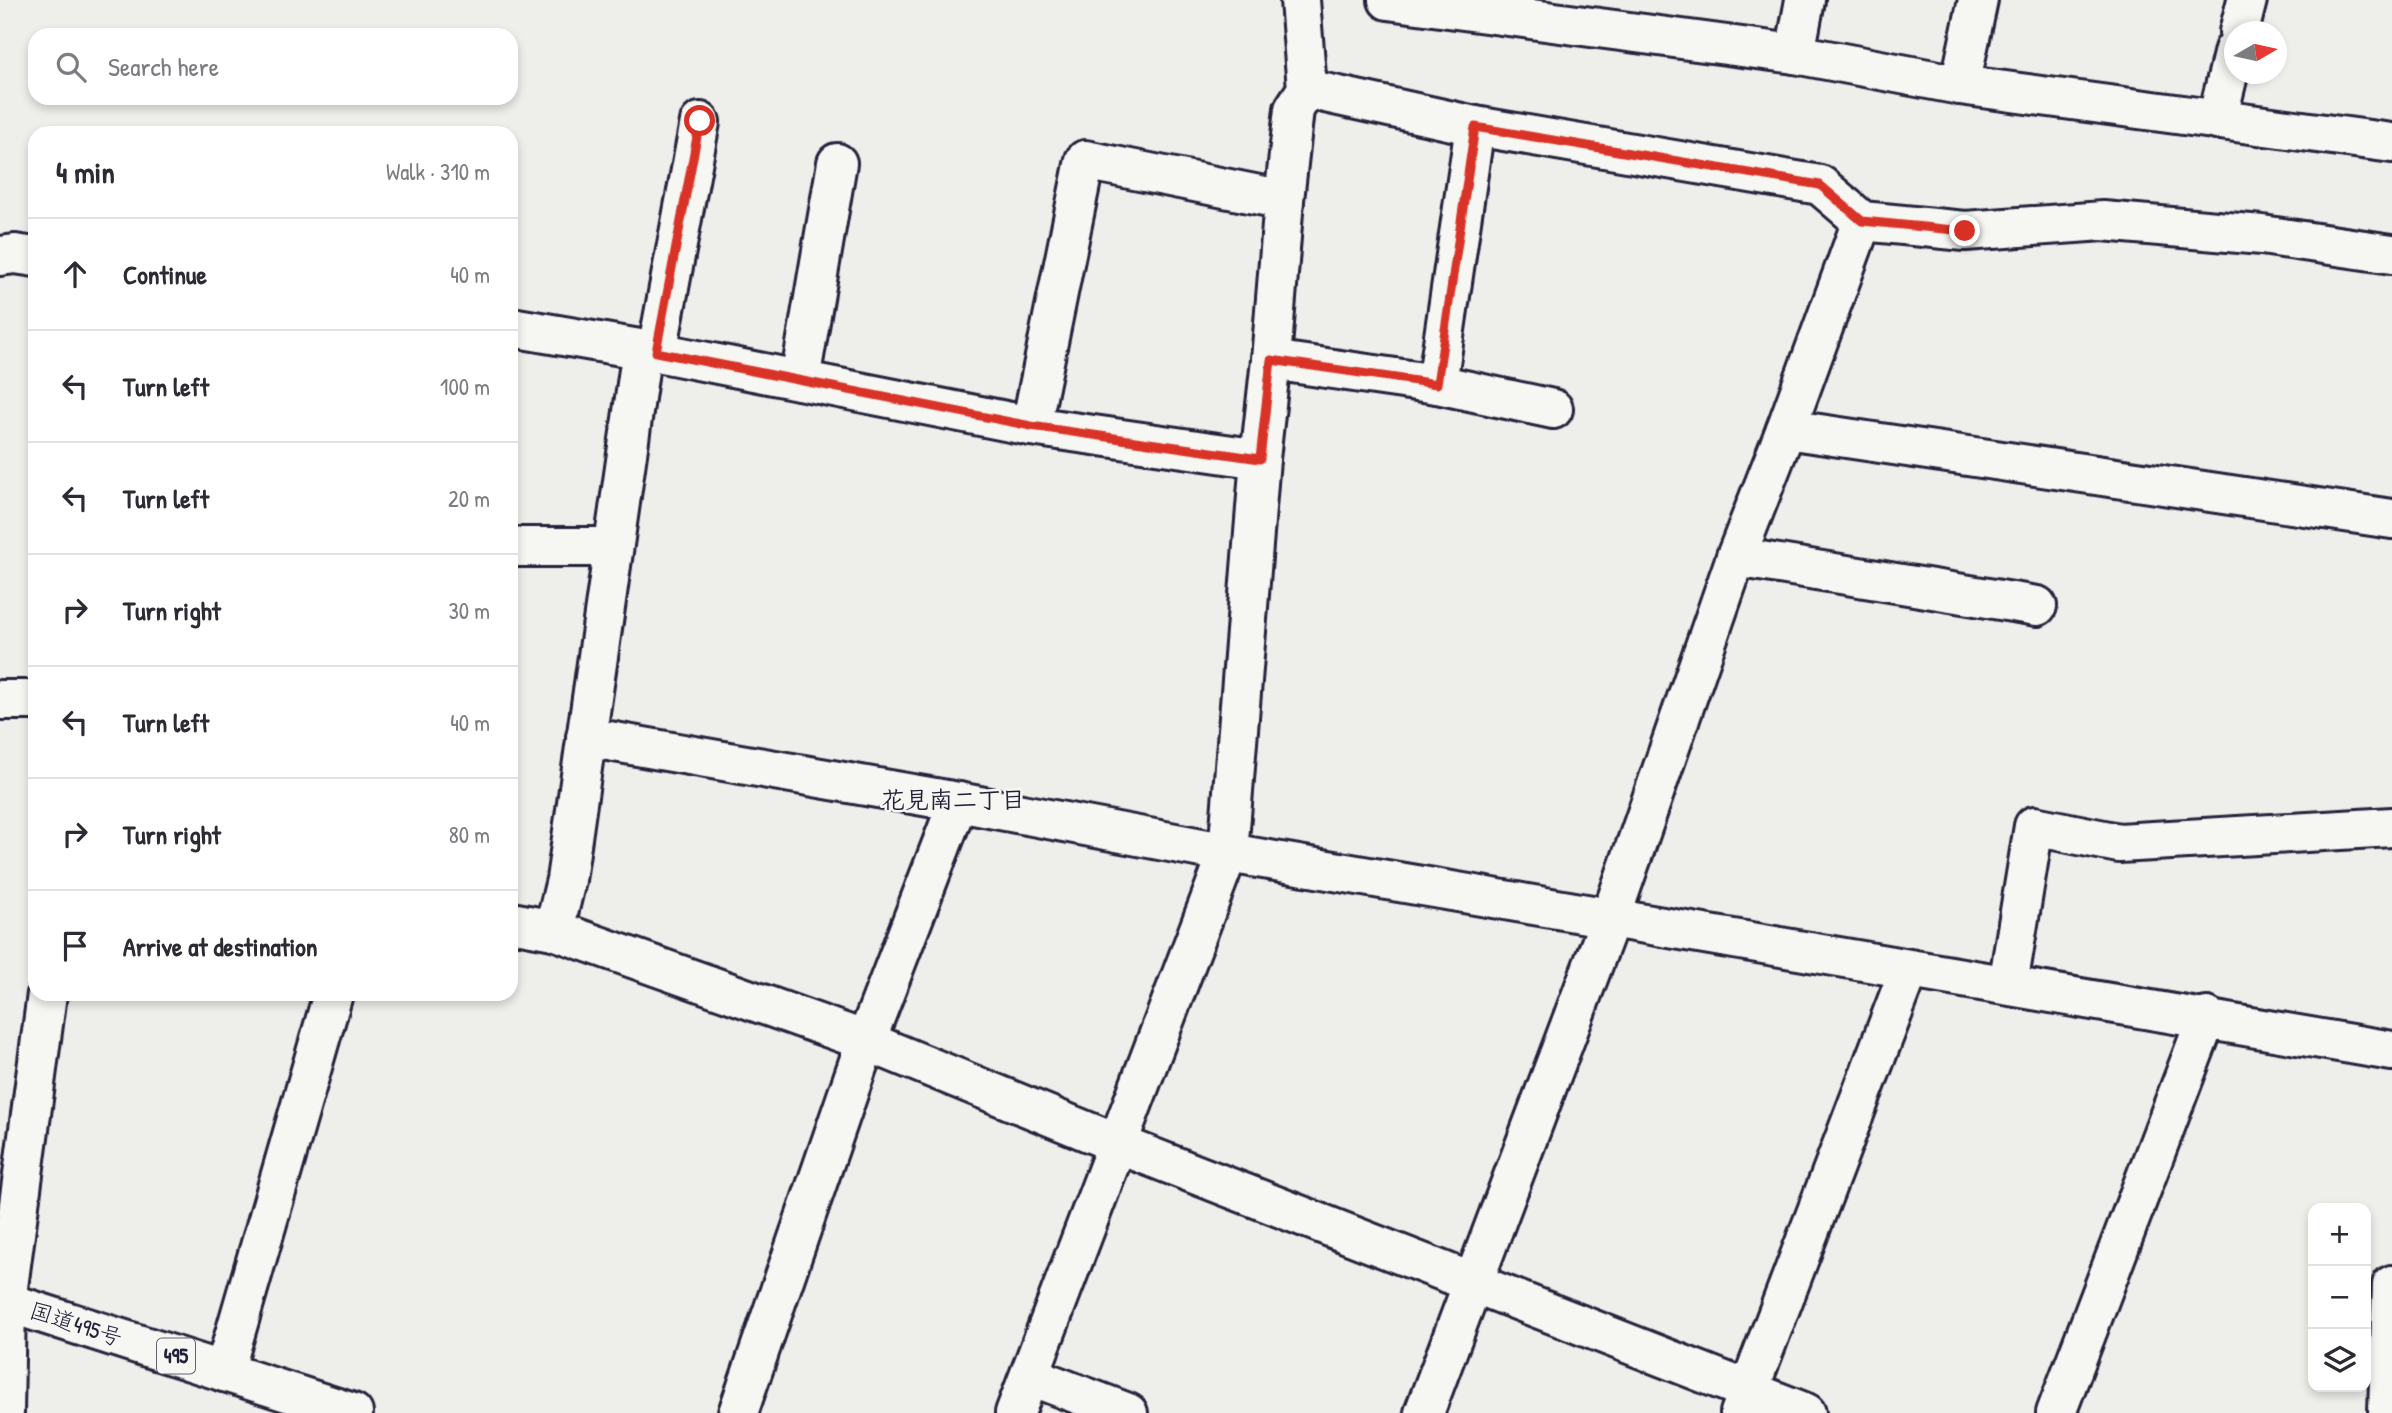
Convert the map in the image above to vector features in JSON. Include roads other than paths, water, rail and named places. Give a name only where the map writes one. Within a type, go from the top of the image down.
[{"type":"main road","points":[[1015,1413],[1228,853],[1284,200],[1294,109],[1307,89],[1300,0]]},
{"type":"main road","points":[[1388,0],[1795,54],[1960,85],[2392,143]]},
{"type":"main road","points":[[1795,54],[1805,0]]},
{"type":"main road","points":[[1960,85],[1978,0]]},
{"type":"main road","points":[[2242,21],[2247,0]]},
{"type":"main road","points":[[2217,120],[2226,84]]},
{"type":"main road","points":[[1307,89],[1475,127],[1820,185],[1862,221],[1965,231],[2103,221],[2262,235],[2392,254]]},
{"type":"main road","points":[[554,930],[566,880],[613,547],[649,350],[700,121]]},
{"type":"main road","points":[[1437,384],[1475,127]]},
{"type":"main road","points":[[1031,426],[1086,160],[1284,200]]},
{"type":"main road","points":[[800,380],[837,163]]},
{"type":"main road","points":[[1424,1413],[1611,917],[1736,558],[1862,221]]},
{"type":"main road","points":[[0,256],[28,256]]},
{"type":"main road","points":[[518,328],[649,350],[1031,426],[1260,459]]},
{"type":"main road","points":[[1271,360],[1437,384],[1553,409]]},
{"type":"main road","points":[[1786,429],[2392,519]]},
{"type":"main road","points":[[518,547],[613,547]]},
{"type":"main road","points":[[1736,558],[2037,606]]},
{"type":"main road","points":[[0,700],[28,700]]},
{"type":"main road","points":[[586,737],[958,802],[1228,853],[1909,970],[2207,1017],[2392,1051]]},
{"type":"main road","points":[[738,1413],[866,1041],[958,802]]},
{"type":"main road","points":[[2008,985],[2034,826],[2119,843],[2392,827]]},
{"type":"main road","points":[[518,923],[554,930],[866,1041],[1118,1144],[1474,1284],[1744,1402],[1806,1413]]},
{"type":"main road","points":[[1744,1402],[1909,970]]},
{"type":"main road","points":[[4,1413],[3,1301],[46,1001]]},
{"type":"main road","points":[[223,1372],[331,1001]]},
{"type":"main road","points":[[2056,1413],[2207,1017]]},
{"type":"main road","points":[[2388,1413],[2392,1285]]},
{"type":"main road","name":"国道495号","points":[[3,1301],[353,1413]]},
{"type":"main road","points":[[1030,1376],[1128,1413]]},
{"type":"district","name":"花見南二丁目","points":[[953,800]]}]
